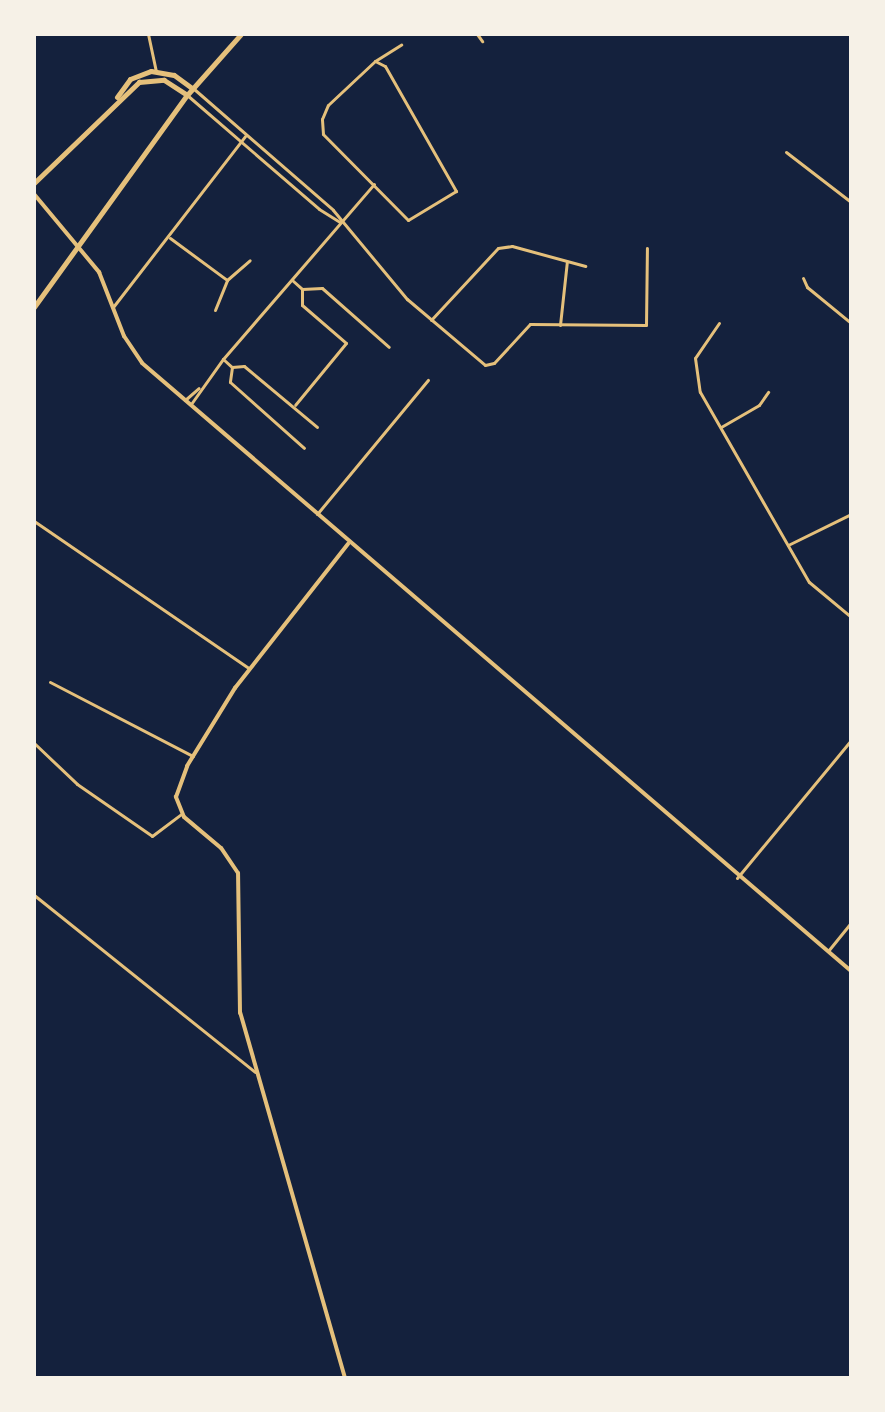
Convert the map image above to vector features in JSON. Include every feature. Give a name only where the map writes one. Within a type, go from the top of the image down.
[{"type":"main road","points":[[34,307],[192,88],[241,34]]},
{"type":"main road","points":[[34,183],[115,101],[130,79],[156,71],[192,88]]},
{"type":"main road","points":[[115,101],[151,79],[175,84],[187,95]]},
{"type":"street","points":[[148,34],[156,71]]},
{"type":"street","points":[[477,34],[482,41]]},
{"type":"street","points":[[375,61],[385,66],[456,191],[408,220],[331,146],[322,119],[358,72],[375,61],[401,45]]},
{"type":"street","points":[[192,88],[340,222],[431,320],[488,366],[527,326],[646,325],[647,248]]},
{"type":"street","points":[[187,95],[340,222]]},
{"type":"street","points":[[113,307],[170,238],[246,135]]},
{"type":"street","points":[[786,152],[851,202]]},
{"type":"street","points":[[184,401],[199,388],[374,184]]},
{"type":"street","points":[[34,194],[99,272],[133,352],[184,401],[737,878],[851,971]]},
{"type":"street","points":[[170,238],[227,280]]},
{"type":"street","points":[[431,320],[498,248],[512,246],[585,266]]},
{"type":"street","points":[[215,310],[227,280],[250,260]]},
{"type":"street","points":[[560,325],[567,261]]},
{"type":"street","points":[[803,278],[807,287],[851,323]]},
{"type":"street","points":[[292,280],[302,289],[322,288],[389,347]]},
{"type":"street","points":[[295,405],[346,343],[302,305],[302,289]]},
{"type":"street","points":[[719,323],[697,352],[694,371],[721,427],[813,587],[851,617]]},
{"type":"street","points":[[223,359],[232,367],[244,366],[295,405],[317,427]]},
{"type":"street","points":[[232,367],[230,382],[304,448]]},
{"type":"street","points":[[317,514],[428,380]]},
{"type":"street","points":[[190,406],[199,388]]},
{"type":"street","points":[[721,427],[759,405],[768,392]]},
{"type":"street","points":[[788,545],[851,514]]},
{"type":"street","points":[[34,521],[249,668]]},
{"type":"street","points":[[345,1378],[258,1074],[236,983],[238,873],[221,848],[181,814],[177,790],[193,756],[249,668],[348,543]]},
{"type":"street","points":[[50,682],[193,756]]},
{"type":"street","points":[[737,878],[851,740]]},
{"type":"street","points":[[34,743],[77,784],[152,836],[181,814]]},
{"type":"street","points":[[34,895],[258,1074]]},
{"type":"street","points":[[827,952],[851,923]]}]
